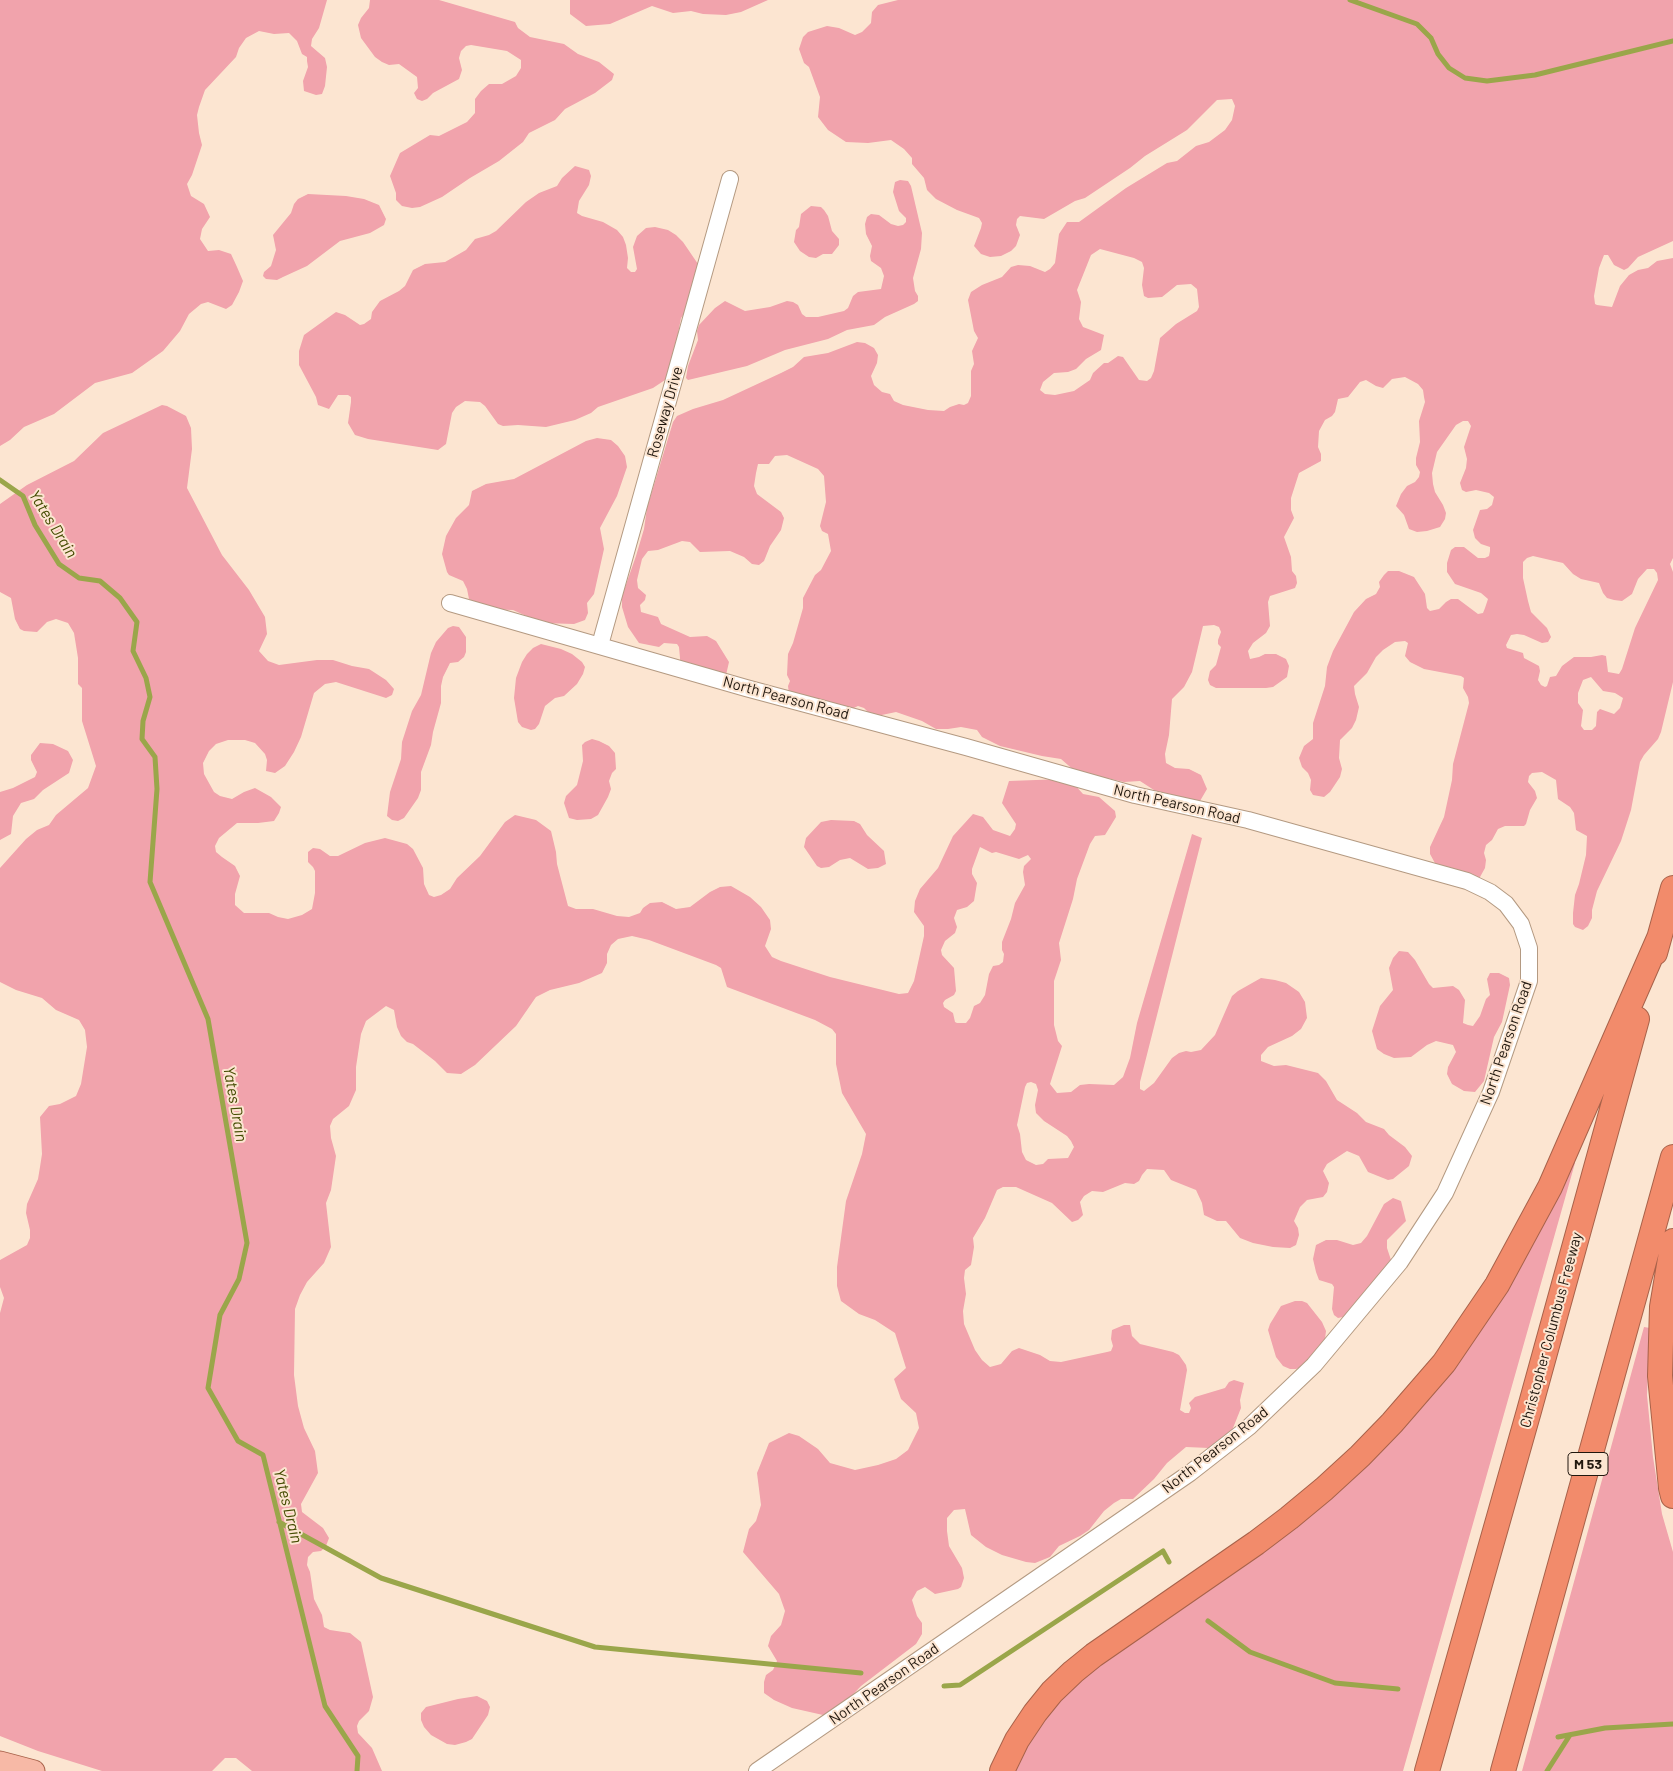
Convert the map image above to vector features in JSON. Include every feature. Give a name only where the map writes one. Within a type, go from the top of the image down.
[{"type":"highway","name":"Christopher Columbus Freeway","points":[[1427,1771],[1529,1411],[1673,888]]},
{"type":"highway","points":[[1002,1771],[1017,1740],[1035,1713],[1052,1692],[1073,1672],[1094,1655],[1256,1543],[1324,1489],[1385,1430],[1444,1363],[1497,1285],[1550,1187],[1659,938]]},
{"type":"highway","name":"M 53","points":[[1503,1771],[1673,1156]]},
{"type":"highway","points":[[1673,1241],[1662,1307],[1660,1376],[1673,1496]]},
{"type":"main road","points":[[0,1762],[34,1771]]},
{"type":"street","name":"Roseway Drive","points":[[600,645],[730,179]]},
{"type":"street","name":"North Pearson Road","points":[[450,603],[746,688],[974,749],[1134,795],[1248,820],[1467,881],[1490,892],[1506,904],[1521,924],[1529,948],[1529,981],[1526,990],[1490,1092],[1445,1193],[1400,1262],[1314,1365],[1249,1427],[1190,1473],[757,1771]]},
{"type":"shaded area","points":[[0,0],[327,0],[319,28],[312,39],[311,46],[325,58],[327,67],[322,94],[316,95],[304,91],[303,81],[308,67],[307,57],[302,54],[297,41],[289,33],[274,34],[259,31],[246,38],[239,48],[236,57],[205,90],[197,115],[202,145],[187,184],[191,196],[204,204],[210,217],[202,229],[200,239],[208,251],[219,250],[231,254],[243,281],[232,305],[226,309],[208,302],[201,304],[189,314],[180,331],[163,351],[132,373],[95,383],[54,414],[24,427],[10,440],[0,446]]},
{"type":"shaded area","points":[[370,0],[439,0],[515,22],[518,28],[530,37],[564,44],[578,54],[599,62],[614,74],[612,80],[595,93],[565,109],[555,120],[529,133],[523,142],[499,161],[442,197],[420,207],[402,206],[396,200],[396,193],[390,176],[400,153],[430,135],[439,136],[467,122],[475,113],[475,99],[481,91],[489,84],[502,84],[516,76],[521,68],[521,60],[507,51],[471,45],[466,46],[461,51],[459,58],[462,70],[459,79],[422,101],[417,99],[414,93],[418,88],[417,77],[399,64],[389,65],[382,62],[375,57],[361,38],[358,25],[369,8]]},
{"type":"shaded area","points":[[570,0],[768,0],[741,12],[726,15],[703,14],[691,11],[673,13],[652,6],[610,24],[586,26],[570,14]]},
{"type":"shaded area","points":[[898,0],[1673,0],[1673,241],[1638,257],[1624,270],[1614,265],[1608,255],[1604,255],[1599,268],[1594,296],[1595,304],[1612,307],[1620,286],[1629,275],[1638,270],[1648,268],[1657,261],[1673,258],[1673,558],[1670,564],[1673,572],[1673,682],[1661,732],[1658,739],[1640,762],[1631,810],[1621,841],[1597,891],[1592,918],[1588,926],[1583,930],[1575,927],[1573,924],[1573,913],[1575,895],[1586,855],[1587,836],[1576,830],[1574,813],[1570,807],[1558,799],[1556,780],[1542,772],[1532,773],[1529,776],[1528,782],[1535,791],[1537,798],[1530,810],[1526,824],[1524,826],[1505,826],[1498,829],[1492,840],[1486,845],[1484,853],[1486,860],[1485,868],[1480,877],[1475,882],[1442,876],[1430,854],[1430,847],[1444,817],[1452,780],[1453,764],[1469,703],[1463,688],[1464,678],[1424,669],[1410,662],[1405,656],[1408,643],[1405,641],[1395,642],[1383,650],[1376,657],[1367,673],[1354,686],[1359,707],[1356,720],[1352,728],[1340,740],[1339,758],[1342,769],[1340,777],[1330,792],[1324,797],[1313,795],[1310,790],[1311,780],[1308,773],[1302,767],[1299,758],[1304,746],[1313,739],[1313,723],[1325,686],[1327,667],[1333,651],[1354,612],[1366,599],[1376,594],[1380,587],[1379,582],[1388,571],[1399,571],[1414,577],[1425,594],[1427,608],[1430,611],[1439,609],[1451,599],[1458,599],[1478,614],[1483,613],[1488,599],[1481,593],[1455,584],[1447,572],[1447,563],[1451,550],[1455,547],[1464,547],[1478,558],[1489,556],[1490,551],[1490,547],[1481,544],[1475,538],[1473,530],[1480,510],[1487,509],[1492,505],[1494,497],[1489,493],[1476,490],[1466,492],[1462,490],[1460,483],[1466,468],[1467,459],[1464,447],[1471,426],[1468,421],[1463,421],[1456,425],[1437,452],[1432,473],[1433,484],[1446,513],[1440,527],[1417,532],[1409,529],[1404,515],[1396,506],[1407,486],[1415,482],[1419,477],[1420,472],[1416,465],[1416,458],[1420,442],[1419,421],[1425,402],[1423,390],[1418,384],[1405,377],[1392,379],[1383,388],[1366,380],[1360,382],[1348,397],[1338,399],[1335,412],[1325,420],[1319,431],[1318,447],[1321,461],[1299,473],[1291,498],[1291,510],[1294,518],[1284,537],[1291,557],[1292,571],[1296,576],[1297,583],[1295,588],[1270,596],[1268,602],[1270,626],[1266,633],[1253,643],[1248,651],[1250,659],[1265,654],[1276,654],[1286,659],[1289,666],[1287,677],[1273,687],[1266,688],[1216,688],[1210,685],[1208,680],[1210,671],[1216,665],[1221,647],[1218,644],[1218,640],[1221,632],[1219,627],[1214,625],[1203,626],[1192,672],[1184,687],[1172,699],[1169,735],[1165,754],[1166,763],[1175,768],[1189,769],[1201,775],[1207,789],[1200,801],[1183,801],[1157,792],[1140,781],[1124,782],[1107,778],[1101,782],[1076,772],[1061,759],[1000,746],[982,737],[977,730],[961,727],[936,729],[922,721],[896,712],[877,716],[858,706],[843,713],[789,694],[788,686],[790,681],[787,675],[788,654],[803,608],[803,598],[831,551],[828,534],[822,531],[820,526],[826,502],[824,476],[818,469],[787,455],[775,456],[769,464],[758,464],[754,486],[757,494],[781,512],[784,518],[781,530],[770,546],[764,561],[759,565],[752,564],[744,557],[730,551],[700,552],[690,542],[682,541],[658,550],[648,551],[642,559],[637,580],[638,588],[646,595],[645,600],[640,605],[641,612],[658,617],[661,624],[690,637],[707,636],[716,641],[729,662],[726,675],[681,669],[679,647],[677,644],[664,643],[659,647],[639,643],[628,627],[622,607],[622,596],[644,529],[647,508],[673,422],[677,416],[723,400],[793,367],[804,357],[828,353],[857,342],[865,343],[874,348],[878,355],[877,363],[871,376],[874,385],[882,392],[890,394],[894,401],[903,405],[928,410],[944,411],[959,404],[964,405],[968,403],[971,396],[971,371],[974,364],[972,351],[978,338],[974,331],[968,300],[971,292],[982,285],[1002,277],[1011,267],[1018,265],[1030,266],[1045,272],[1050,269],[1055,263],[1059,234],[1067,222],[1079,222],[1126,188],[1167,163],[1177,161],[1196,146],[1209,142],[1225,130],[1232,120],[1235,106],[1232,99],[1217,100],[1187,130],[1145,156],[1085,198],[1075,201],[1044,219],[1020,216],[1017,219],[1016,225],[1020,235],[1016,246],[1001,256],[990,257],[981,254],[974,246],[982,223],[979,218],[957,210],[936,199],[927,190],[924,178],[912,164],[912,158],[904,149],[891,140],[868,143],[846,142],[828,130],[818,117],[820,97],[809,67],[804,63],[799,49],[803,37],[808,32],[827,26],[839,28],[855,35],[862,32],[871,23],[872,12],[878,5]],"holes":[[[1100,249],[1142,262],[1144,268],[1142,285],[1144,296],[1148,298],[1162,297],[1177,285],[1191,284],[1197,289],[1199,307],[1197,311],[1176,324],[1160,338],[1154,371],[1151,378],[1147,381],[1139,380],[1123,357],[1118,356],[1108,363],[1104,363],[1093,373],[1090,380],[1074,391],[1055,395],[1045,394],[1040,390],[1043,382],[1054,373],[1068,372],[1076,369],[1086,359],[1101,350],[1104,335],[1083,327],[1079,319],[1081,302],[1077,290],[1091,255]],[[1533,556],[1563,563],[1573,574],[1581,579],[1599,583],[1607,598],[1622,601],[1632,594],[1638,579],[1647,569],[1654,569],[1658,580],[1635,628],[1619,674],[1608,672],[1606,656],[1574,657],[1562,666],[1556,676],[1550,677],[1545,687],[1538,680],[1539,666],[1524,658],[1523,653],[1507,648],[1506,645],[1511,635],[1524,635],[1542,643],[1548,642],[1551,637],[1547,628],[1531,612],[1523,578],[1523,562]],[[1591,677],[1603,691],[1615,693],[1623,698],[1620,708],[1614,714],[1600,709],[1597,712],[1596,726],[1592,730],[1584,730],[1581,726],[1583,710],[1578,703],[1578,693],[1583,680]]]},
{"type":"shaded area","points":[[575,166],[589,170],[591,176],[589,185],[579,201],[577,213],[603,222],[617,230],[623,237],[626,245],[627,268],[631,272],[635,272],[637,269],[633,247],[637,236],[646,228],[655,227],[668,230],[676,235],[698,264],[684,314],[681,318],[670,375],[665,380],[653,388],[598,407],[591,413],[575,420],[546,427],[503,426],[498,424],[480,402],[465,401],[456,407],[452,413],[446,444],[438,450],[368,439],[355,435],[348,423],[351,397],[348,395],[338,395],[329,409],[318,405],[316,397],[299,365],[299,351],[304,335],[336,312],[345,315],[360,325],[364,324],[371,319],[372,312],[380,301],[405,286],[413,270],[425,264],[445,262],[466,250],[475,239],[496,231],[526,202],[539,193],[557,186],[562,178]]},
{"type":"shaded area","points":[[900,180],[908,181],[911,186],[922,233],[921,249],[913,278],[918,301],[885,317],[874,325],[847,330],[828,339],[785,350],[747,366],[688,380],[686,378],[688,366],[698,340],[697,331],[699,325],[715,308],[725,301],[745,311],[770,307],[787,301],[793,302],[798,305],[802,314],[806,317],[818,317],[844,311],[848,308],[853,296],[858,292],[881,289],[884,276],[881,268],[871,261],[872,246],[866,234],[865,224],[867,217],[871,214],[879,215],[891,224],[898,226],[906,222],[906,218],[899,211],[893,192],[895,182]]},
{"type":"shaded area","points":[[308,194],[346,196],[364,199],[379,205],[386,219],[384,225],[370,233],[340,241],[307,266],[277,280],[266,279],[263,276],[264,272],[271,266],[276,250],[273,235],[291,213],[298,199]]},
{"type":"shaded area","points":[[811,206],[821,207],[824,210],[828,216],[832,231],[839,239],[839,245],[832,254],[823,254],[816,258],[809,257],[800,251],[794,242],[801,214]]},
{"type":"shaded area","points":[[162,405],[186,416],[191,428],[192,449],[187,488],[222,555],[249,590],[265,617],[267,634],[259,651],[268,661],[279,665],[333,660],[369,669],[386,680],[394,689],[392,695],[386,698],[336,682],[325,684],[314,693],[301,737],[294,752],[285,766],[275,773],[266,771],[267,760],[265,754],[255,743],[245,740],[228,740],[216,744],[209,751],[203,763],[204,774],[214,792],[220,796],[232,799],[255,788],[271,797],[281,807],[274,821],[237,823],[219,838],[215,846],[216,852],[235,866],[240,876],[235,894],[235,905],[244,913],[269,913],[288,919],[302,915],[312,909],[315,893],[315,871],[308,862],[308,852],[313,848],[320,849],[330,856],[338,856],[365,843],[385,838],[407,844],[413,849],[423,868],[424,884],[429,895],[434,897],[441,895],[450,889],[457,878],[480,856],[505,822],[515,815],[536,820],[551,831],[568,906],[576,909],[593,909],[617,916],[629,917],[640,913],[650,903],[662,902],[676,909],[690,907],[710,892],[720,887],[731,886],[750,897],[761,907],[770,920],[771,929],[765,946],[772,957],[830,977],[899,994],[908,993],[914,981],[924,936],[924,926],[914,912],[915,901],[920,889],[938,868],[953,836],[973,814],[983,817],[993,830],[1010,836],[1016,824],[1002,803],[1009,781],[1063,779],[1074,784],[1083,794],[1099,797],[1115,811],[1116,817],[1105,835],[1095,836],[1090,844],[1077,879],[1073,899],[1059,943],[1061,960],[1054,981],[1054,1025],[1058,1041],[1062,1046],[1050,1084],[1057,1093],[1071,1092],[1080,1085],[1114,1085],[1123,1077],[1130,1058],[1137,1023],[1192,834],[1202,838],[1140,1082],[1140,1089],[1144,1091],[1154,1083],[1172,1058],[1179,1053],[1201,1050],[1215,1035],[1232,996],[1238,991],[1261,978],[1286,983],[1299,992],[1305,1002],[1307,1018],[1301,1029],[1292,1036],[1268,1047],[1261,1055],[1261,1061],[1274,1066],[1286,1065],[1318,1073],[1326,1081],[1337,1100],[1357,1113],[1366,1122],[1384,1129],[1405,1147],[1412,1156],[1409,1166],[1393,1179],[1388,1180],[1368,1172],[1359,1156],[1347,1151],[1327,1164],[1323,1171],[1329,1183],[1327,1192],[1323,1197],[1307,1200],[1300,1207],[1294,1221],[1299,1235],[1296,1245],[1290,1248],[1253,1243],[1240,1238],[1226,1221],[1217,1221],[1204,1215],[1202,1203],[1196,1190],[1171,1180],[1164,1170],[1147,1169],[1139,1181],[1134,1184],[1125,1183],[1103,1192],[1092,1191],[1084,1196],[1080,1202],[1083,1215],[1078,1220],[1072,1222],[1052,1203],[1016,1187],[1003,1187],[997,1190],[985,1218],[973,1238],[974,1247],[971,1265],[965,1270],[966,1294],[963,1311],[964,1324],[975,1350],[990,1367],[1001,1364],[1012,1351],[1019,1348],[1040,1355],[1050,1361],[1061,1362],[1111,1351],[1113,1346],[1111,1339],[1112,1330],[1124,1325],[1130,1325],[1132,1336],[1140,1344],[1173,1352],[1179,1355],[1186,1365],[1187,1370],[1180,1410],[1185,1413],[1189,1413],[1191,1408],[1189,1403],[1195,1397],[1225,1388],[1229,1382],[1234,1380],[1244,1383],[1240,1400],[1241,1408],[1227,1443],[1209,1448],[1186,1447],[1167,1463],[1154,1479],[1133,1499],[1121,1499],[1114,1503],[1104,1511],[1089,1530],[1059,1546],[1050,1557],[1035,1563],[1002,1555],[986,1547],[971,1535],[965,1509],[954,1510],[947,1518],[949,1546],[962,1568],[964,1578],[961,1587],[958,1589],[935,1594],[925,1587],[917,1591],[912,1600],[917,1616],[922,1623],[922,1634],[916,1644],[861,1686],[833,1714],[823,1715],[792,1708],[764,1693],[766,1675],[773,1670],[777,1661],[768,1646],[771,1636],[781,1625],[785,1611],[779,1594],[743,1552],[749,1529],[756,1521],[761,1505],[757,1473],[769,1443],[789,1433],[799,1436],[818,1449],[830,1463],[855,1470],[896,1459],[908,1450],[919,1428],[916,1413],[901,1399],[894,1379],[906,1368],[895,1333],[875,1320],[859,1314],[841,1301],[837,1286],[837,1267],[846,1201],[862,1154],[866,1134],[842,1093],[836,1064],[836,1034],[832,1029],[815,1020],[727,987],[721,968],[716,965],[649,940],[632,936],[618,939],[611,945],[607,954],[607,963],[602,973],[579,983],[550,990],[536,997],[516,1026],[475,1065],[461,1074],[447,1073],[435,1061],[413,1044],[407,1042],[401,1036],[397,1027],[394,1010],[386,1006],[366,1021],[361,1034],[356,1067],[356,1090],[349,1106],[333,1119],[330,1126],[336,1156],[331,1190],[326,1203],[331,1247],[324,1263],[307,1282],[295,1309],[294,1375],[298,1406],[304,1428],[315,1451],[318,1473],[301,1504],[302,1512],[323,1528],[329,1538],[326,1546],[321,1551],[313,1552],[308,1557],[307,1565],[310,1572],[314,1599],[322,1615],[324,1627],[330,1630],[350,1633],[361,1642],[373,1697],[369,1711],[359,1721],[357,1726],[358,1733],[372,1748],[382,1771],[252,1771],[236,1758],[225,1758],[212,1771],[102,1771],[38,1751],[0,1736],[0,1313],[4,1298],[0,1287],[0,1260],[27,1245],[30,1238],[26,1213],[27,1204],[38,1179],[42,1154],[40,1117],[49,1106],[60,1104],[76,1096],[81,1084],[87,1047],[85,1030],[79,1020],[56,1010],[42,998],[16,990],[0,982],[0,868],[26,839],[37,830],[49,825],[56,815],[88,788],[96,766],[82,721],[82,688],[78,684],[78,658],[74,633],[68,623],[56,619],[47,622],[37,632],[20,629],[15,619],[11,598],[0,592],[0,504],[27,485],[74,461],[103,433]],"holes":[[[980,847],[992,853],[996,852],[1019,859],[1028,855],[1031,859],[1024,866],[1025,885],[1015,903],[1002,942],[1003,962],[993,966],[989,974],[985,995],[980,1003],[974,1006],[970,1018],[966,1023],[957,1023],[953,1013],[944,1007],[943,1003],[954,995],[956,991],[954,968],[942,955],[941,950],[945,941],[955,933],[957,927],[954,918],[957,910],[967,907],[974,901],[977,883],[972,874],[972,869]],[[1027,1083],[1036,1084],[1038,1090],[1035,1105],[1036,1113],[1044,1121],[1067,1136],[1074,1147],[1068,1158],[1048,1159],[1043,1164],[1036,1165],[1026,1160],[1022,1152],[1017,1125],[1025,1087]]]},
{"type":"shaded area","points":[[597,438],[611,440],[618,446],[625,456],[627,467],[617,496],[600,528],[604,549],[594,594],[587,603],[588,613],[585,620],[574,624],[542,623],[513,610],[484,609],[469,599],[463,581],[449,575],[447,572],[442,554],[446,536],[456,518],[469,505],[472,491],[486,484],[514,479],[586,441]]},
{"type":"shaded area","points":[[453,626],[459,627],[466,637],[466,652],[464,657],[458,662],[450,663],[443,677],[441,703],[431,745],[421,772],[421,790],[418,798],[404,818],[398,821],[392,820],[387,816],[390,792],[401,759],[402,742],[412,711],[421,695],[431,653],[436,642],[448,628]]},
{"type":"shaded area","points":[[541,644],[572,654],[585,667],[577,684],[564,696],[555,698],[545,706],[539,724],[535,729],[531,730],[522,727],[518,722],[514,698],[516,678],[527,654]]},
{"type":"shaded area","points":[[592,739],[609,746],[615,753],[616,769],[609,781],[611,789],[608,797],[598,815],[591,819],[577,820],[569,818],[564,803],[566,796],[577,785],[583,761],[582,745]]},
{"type":"shaded area","points":[[40,743],[53,744],[68,751],[73,760],[69,773],[43,790],[34,799],[21,803],[13,816],[11,834],[0,840],[0,792],[35,777],[37,772],[31,760],[31,755]]},
{"type":"shaded area","points":[[831,820],[854,821],[860,824],[867,835],[884,851],[886,864],[878,868],[868,869],[850,858],[840,860],[829,867],[821,868],[817,866],[804,847],[806,838],[821,822]]},
{"type":"shaded area","points":[[1399,951],[1408,952],[1433,988],[1453,986],[1459,990],[1465,1000],[1463,1023],[1468,1025],[1473,1026],[1480,1016],[1486,999],[1490,995],[1487,979],[1490,973],[1499,973],[1509,978],[1510,985],[1502,1022],[1494,1037],[1484,1081],[1475,1092],[1464,1091],[1452,1084],[1447,1074],[1448,1067],[1456,1052],[1453,1045],[1436,1041],[1411,1057],[1394,1058],[1377,1049],[1372,1031],[1380,1006],[1393,990],[1389,968],[1393,958]]},
{"type":"shaded area","points":[[1571,1162],[1575,1163],[1403,1771],[1013,1771],[1027,1743],[1071,1686],[1364,1465]]},
{"type":"shaded area","points":[[1393,1198],[1401,1201],[1406,1221],[1387,1240],[1387,1248],[1391,1260],[1348,1316],[1338,1318],[1334,1315],[1332,1309],[1334,1287],[1332,1284],[1319,1280],[1316,1272],[1313,1259],[1316,1245],[1326,1240],[1337,1240],[1353,1245],[1361,1243],[1367,1236],[1384,1204]]},
{"type":"shaded area","points":[[1295,1301],[1307,1303],[1322,1322],[1326,1331],[1325,1339],[1303,1366],[1290,1369],[1283,1366],[1276,1357],[1268,1330],[1281,1306]]},
{"type":"shaded area","points":[[1644,1327],[1650,1328],[1647,1395],[1653,1457],[1662,1514],[1673,1552],[1673,1771],[1522,1771]]},
{"type":"shaded area","points":[[477,1696],[487,1701],[490,1707],[488,1715],[472,1739],[455,1745],[447,1744],[431,1735],[424,1727],[421,1713],[426,1707]]},
{"type":"waterway","points":[[1350,0],[1417,24],[1431,38],[1438,54],[1449,68],[1465,78],[1487,81],[1535,75],[1673,41]]},
{"type":"waterway","name":"Yates Drain","points":[[0,480],[23,496],[35,525],[59,564],[79,578],[100,581],[120,598],[137,622],[133,651],[146,678],[150,697],[143,721],[142,739],[155,757],[157,789],[150,882],[208,1019],[247,1243],[239,1279],[220,1315],[208,1388],[238,1441],[263,1455],[325,1706],[358,1756],[357,1771]]},
{"type":"waterway","points":[[279,1522],[381,1578],[595,1647],[861,1673]]},
{"type":"waterway","points":[[944,1686],[960,1685],[1163,1551],[1169,1562]]},
{"type":"waterway","points":[[1208,1621],[1250,1652],[1335,1683],[1398,1689]]},
{"type":"waterway","points":[[1558,1737],[1605,1728],[1673,1724]]},
{"type":"waterway","points":[[1547,1771],[1570,1735]]}]
